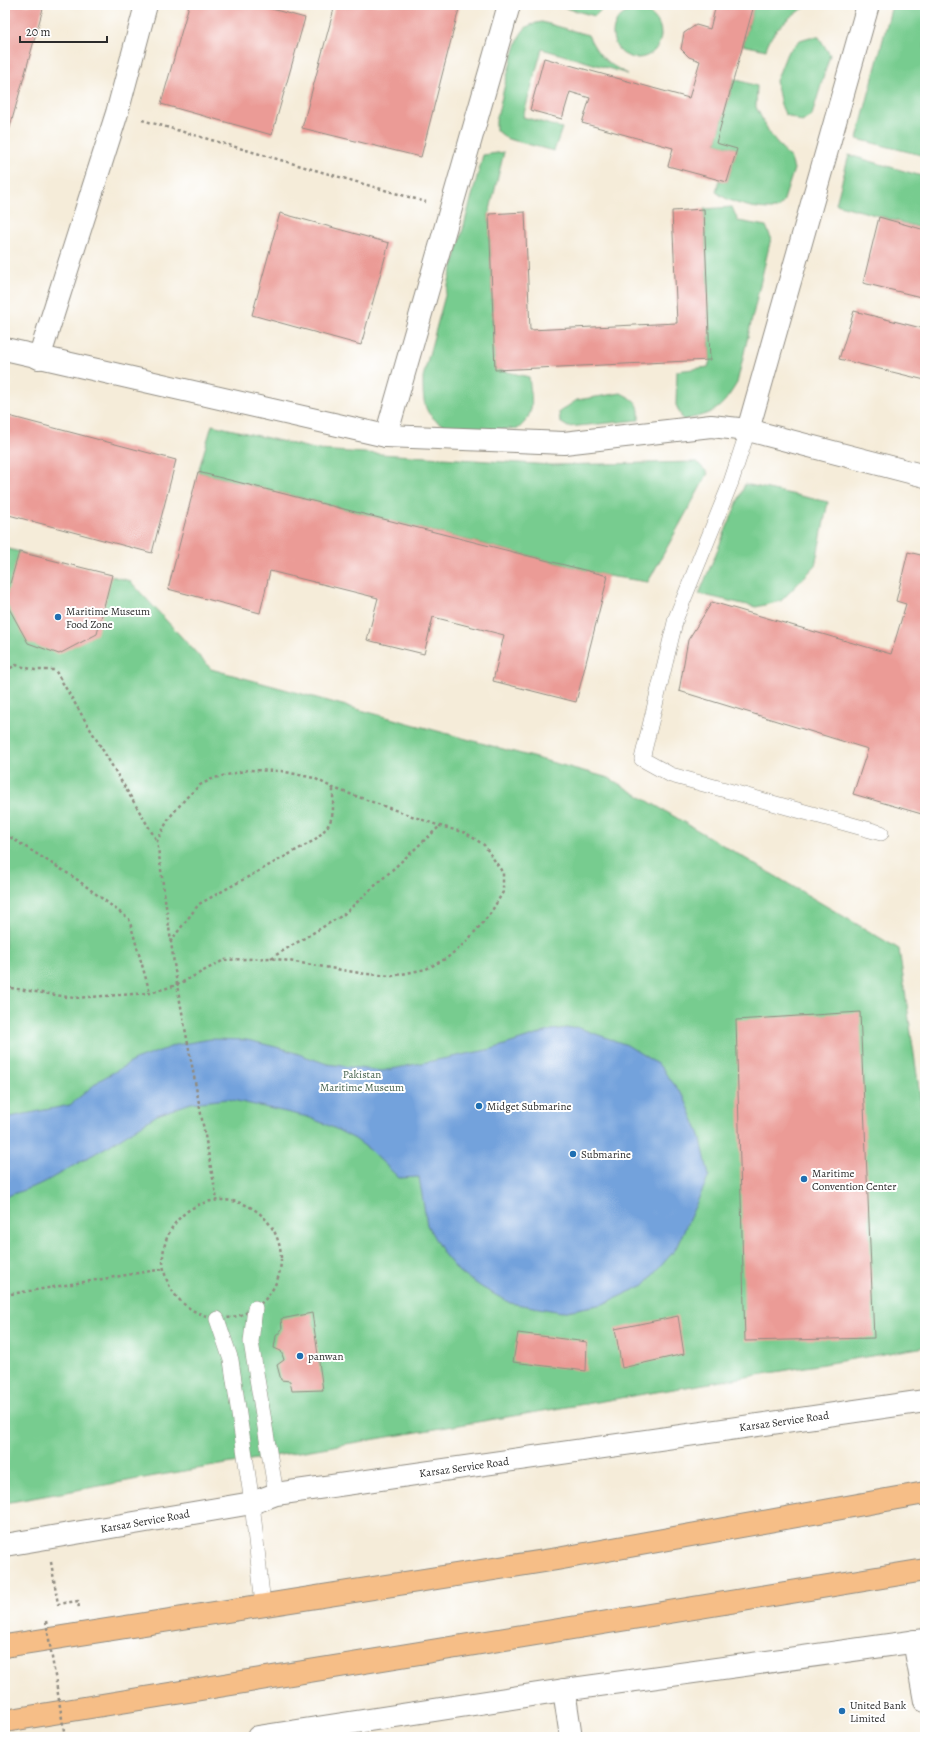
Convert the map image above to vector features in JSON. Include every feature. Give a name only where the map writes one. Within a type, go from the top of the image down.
[{"type":"highway","points":[[5,1646],[557,1559],[925,1493]]},
{"type":"highway","points":[[5,1721],[925,1570]]},
{"type":"street","points":[[39,358],[117,113],[146,5]]},
{"type":"street","points":[[386,436],[509,5]]},
{"type":"street","points":[[748,430],[868,5]]},
{"type":"street","points":[[5,349],[39,358],[386,436],[564,442],[711,426],[748,430],[925,476]]},
{"type":"street","name":"Karsaz Service Road","points":[[5,1546],[252,1503],[276,1494],[925,1401]]},
{"type":"street","points":[[258,1737],[564,1690],[920,1640],[925,1701]]},
{"type":"street","points":[[564,1690],[571,1737]]},
{"type":"lane","points":[[748,430],[731,482],[676,618],[642,759],[671,776],[881,833]]},
{"type":"lane","points":[[255,1308],[251,1342],[276,1494]]},
{"type":"lane","points":[[217,1319],[231,1360],[252,1503],[264,1605]]},
{"type":"path","points":[[117,113],[451,209]]},
{"type":"path","points":[[5,671],[16,665],[35,670],[55,670],[157,841],[177,985],[217,1200]]},
{"type":"path","points":[[5,988],[74,998],[150,993],[177,985],[224,960],[271,958],[366,974],[392,976],[426,969],[447,958],[467,941],[490,914],[503,892],[503,873],[484,845],[466,833],[440,826],[333,788],[314,778],[281,771],[248,770],[214,778],[200,785],[186,798],[169,818],[157,841]]},
{"type":"path","points":[[170,942],[200,904],[313,841],[325,831],[333,818],[333,788]]},
{"type":"path","points":[[271,958],[343,915],[440,826]]},
{"type":"path","points":[[5,834],[75,878],[129,919],[150,993]]},
{"type":"path","points":[[217,1200],[236,1202],[253,1209],[269,1222],[278,1239],[282,1257],[277,1278],[270,1296],[255,1308],[236,1316],[217,1319],[199,1314],[183,1304],[170,1288],[163,1269],[163,1251],[170,1232],[182,1215],[198,1204],[217,1200]]},
{"type":"path","points":[[5,1295],[163,1269]]},
{"type":"path","points":[[47,1538],[58,1604],[78,1601]]},
{"type":"path","points":[[46,1621],[66,1737]]},
{"type":"green space","points":[[554,5],[606,5],[595,16]]},
{"type":"green space","points":[[754,5],[812,5],[798,12],[777,29],[768,43],[766,50],[743,45]]},
{"type":"green space","points":[[892,5],[925,5],[925,156],[857,139]]},
{"type":"green space","points":[[632,10],[642,10],[654,17],[661,29],[661,39],[654,51],[642,58],[632,58],[624,54],[617,47],[613,39],[613,29],[617,21],[624,14]]},
{"type":"green space","points":[[542,22],[588,35],[604,59],[628,74],[542,49],[523,117],[562,128],[554,151],[508,139],[496,130],[496,121],[511,60],[519,38],[527,27]]},
{"type":"green space","points":[[810,37],[819,37],[830,55],[812,115],[802,122],[785,114],[781,105],[776,81],[787,53],[800,40]]},
{"type":"green space","points":[[734,79],[757,86],[756,107],[770,134],[791,159],[794,169],[783,203],[777,209],[753,207],[736,203],[716,192],[719,180],[727,182],[737,149],[716,143]]},
{"type":"green space","points":[[504,152],[489,214],[495,369],[529,377],[532,404],[531,410],[525,422],[519,428],[485,431],[461,430],[439,423],[428,412],[424,398],[423,377],[483,155]]},
{"type":"green space","points":[[849,155],[925,177],[925,229],[836,204]]},
{"type":"green space","points":[[732,207],[738,221],[766,226],[771,238],[737,383],[726,400],[716,409],[710,413],[683,420],[676,405],[677,371],[708,367],[710,360],[704,209]]},
{"type":"green space","points":[[621,393],[634,400],[638,406],[639,420],[568,427],[560,422],[559,412],[577,400]]},
{"type":"green space","points":[[212,425],[319,450],[551,465],[697,462],[708,473],[648,582],[608,576],[198,472]]},
{"type":"green space","points":[[745,484],[828,502],[815,566],[781,601],[756,607],[699,594]]},
{"type":"green space","name":"Pakistan Maritime Museum","points":[[5,548],[130,581],[211,669],[609,778],[899,949],[925,1131],[925,1347],[155,1476],[5,1503]]},
{"type":"water","points":[[576,1027],[627,1045],[659,1065],[684,1097],[700,1135],[709,1176],[675,1250],[644,1285],[603,1304],[562,1312],[510,1303],[483,1288],[459,1272],[443,1253],[427,1225],[419,1177],[399,1178],[370,1150],[355,1139],[308,1117],[228,1099],[191,1103],[157,1115],[110,1145],[43,1183],[5,1197],[5,1118],[70,1105],[100,1080],[135,1060],[176,1045],[211,1039],[247,1040],[284,1049],[327,1064],[382,1071],[492,1049],[552,1030]]},
{"type":"building","points":[[5,5],[44,5],[5,145]]},
{"type":"building","points":[[189,5],[257,5],[305,18],[272,135],[161,104]]},
{"type":"building","points":[[335,5],[460,5],[421,157],[302,128]]},
{"type":"building","points":[[716,5],[754,5],[716,143],[737,149],[727,182],[668,166],[673,148],[582,123],[590,98],[570,92],[562,119],[530,110],[544,58],[689,98],[700,61],[689,57],[681,49],[684,33],[696,25],[710,29]]},
{"type":"building","points":[[704,209],[710,360],[495,370],[489,214],[525,212],[530,330],[677,323],[672,211]]},
{"type":"building","points":[[280,213],[389,243],[361,345],[252,315]]},
{"type":"building","points":[[879,217],[925,230],[925,298],[863,283]]},
{"type":"building","points":[[854,311],[925,329],[925,380],[839,359]]},
{"type":"building","points":[[5,415],[176,460],[152,553],[5,514]]},
{"type":"building","points":[[198,472],[608,576],[576,702],[493,681],[504,635],[433,617],[424,654],[367,640],[378,598],[270,571],[260,613],[168,589]]},
{"type":"building","name":"Maritime Museum Food Zone","points":[[19,552],[112,575],[97,634],[59,654],[28,643],[5,601]]},
{"type":"building","points":[[908,552],[925,556],[925,815],[853,794],[868,749],[679,691],[688,640],[712,602],[891,654],[906,604],[896,601]]},
{"type":"building","name":"Maritime Convention Center","points":[[860,1012],[874,1338],[745,1341],[736,1020]]},
{"type":"building","name":"panwan","points":[[312,1313],[323,1390],[292,1391],[290,1381],[281,1380],[277,1365],[284,1360],[281,1351],[274,1348],[276,1336],[282,1329],[281,1319]]},
{"type":"building","points":[[678,1316],[684,1354],[622,1368],[615,1329]]},
{"type":"building","points":[[518,1333],[587,1342],[586,1371],[513,1362]]},
{"type":"place","name":"Maritime Museum Food Zone","points":[[58,617]]},
{"type":"place","name":"Midget Submarine","points":[[479,1106]]},
{"type":"place","name":"Submarine","points":[[573,1154]]},
{"type":"place","name":"Maritime Convention Center","points":[[804,1179]]},
{"type":"place","name":"panwan","points":[[300,1356]]},
{"type":"place","name":"United Bank Limited","points":[[842,1711]]}]
